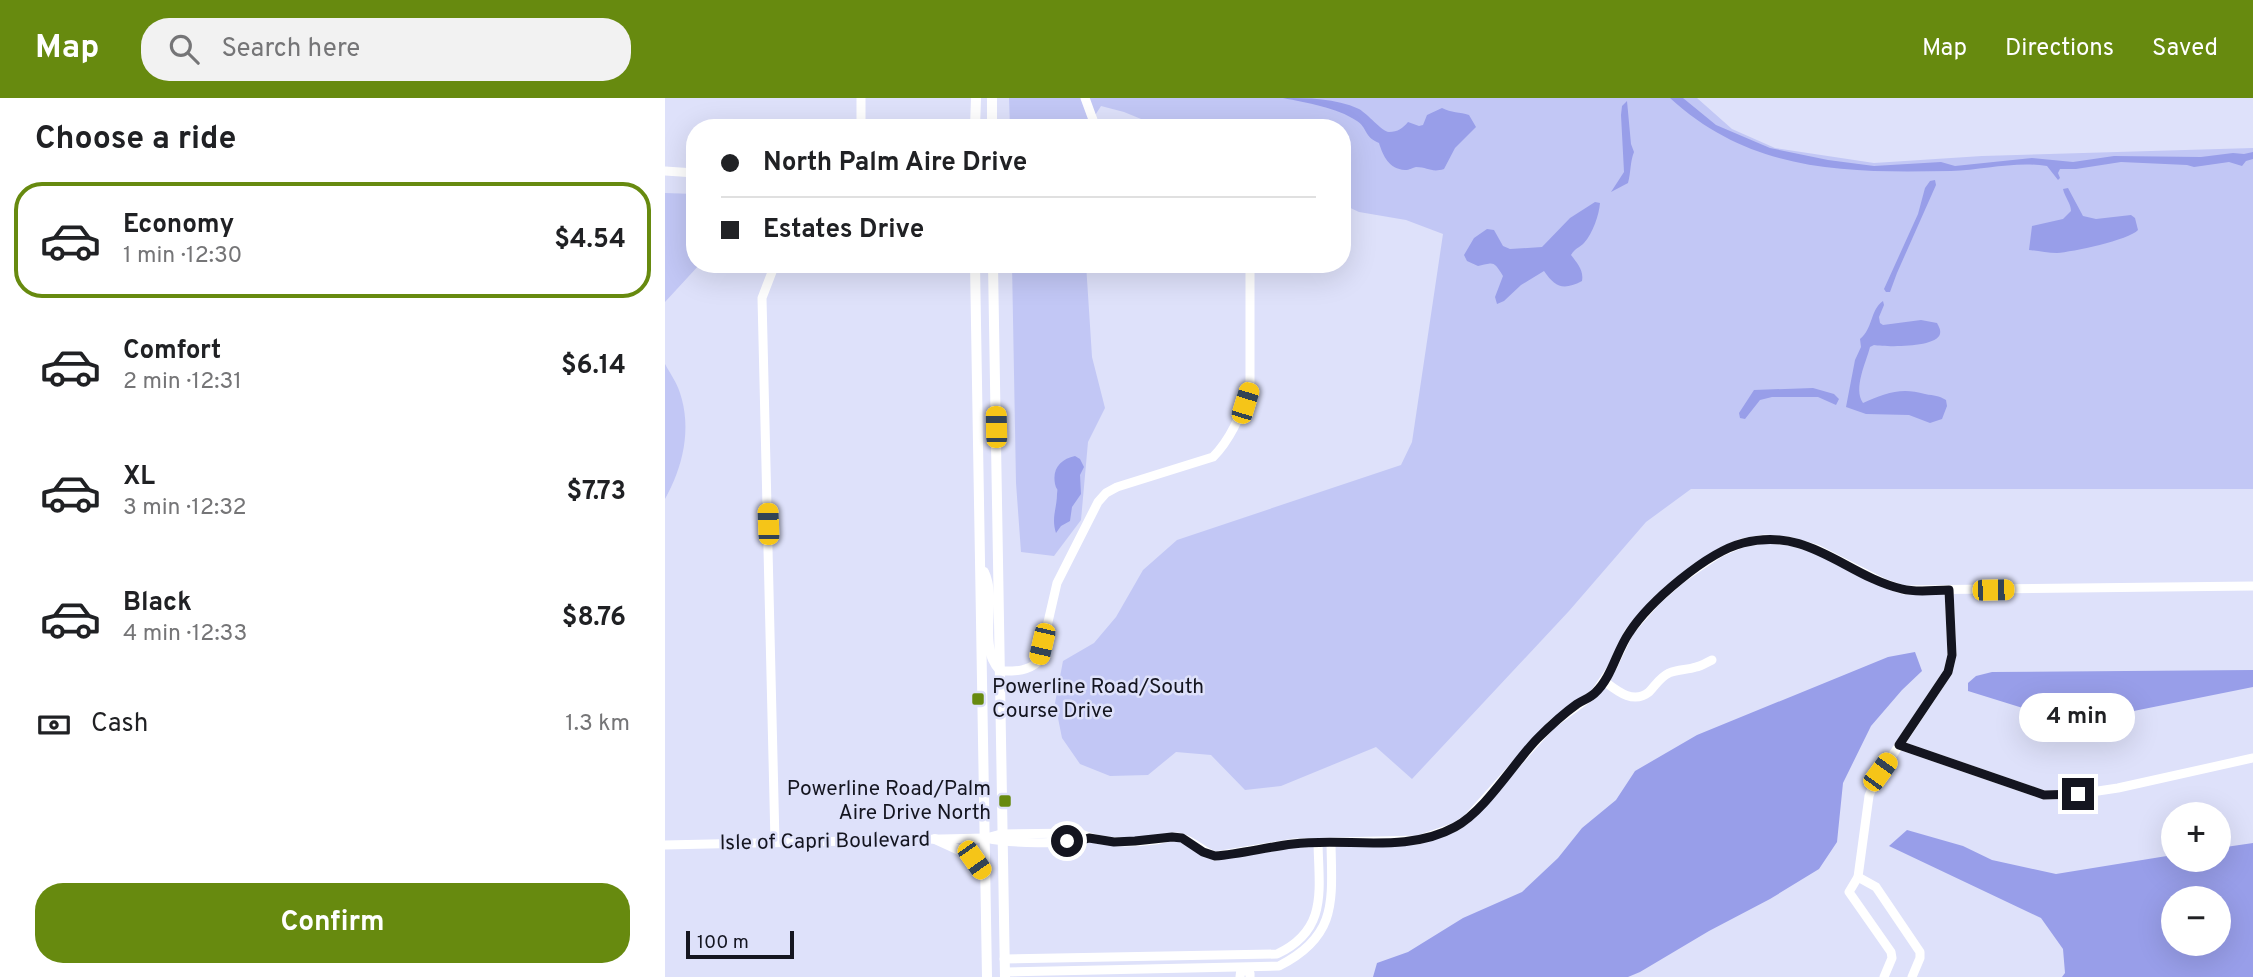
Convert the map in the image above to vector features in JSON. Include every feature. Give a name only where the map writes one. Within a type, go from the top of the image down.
[{"type":"main road","points":[[975,119],[976,98]]},
{"type":"main road","points":[[992,98],[992,119]]},
{"type":"main road","points":[[975,273],[987,977]]},
{"type":"main road","points":[[993,273],[1005,975]]},
{"type":"main road","points":[[980,566],[988,584],[989,653],[1000,671]]},
{"type":"main road","points":[[935,839],[970,855],[986,877]]},
{"type":"street","points":[[861,98],[861,119]]},
{"type":"street","points":[[1085,98],[1093,119]]},
{"type":"street","points":[[665,171],[686,172]]},
{"type":"street","points":[[772,273],[762,298],[775,842]]},
{"type":"street","points":[[1000,671],[1022,670],[1032,667],[1038,661],[1057,583],[1098,502],[1106,493],[1117,487],[1213,457],[1224,446],[1245,403],[1250,385],[1250,273]]},
{"type":"street","points":[[1712,660],[1697,667],[1669,673],[1659,679],[1647,694],[1637,697],[1623,695],[1604,681],[1629,632],[1657,600],[1681,579],[1721,552],[1742,543],[1765,539],[1789,541],[1818,549],[1884,583],[1904,590],[2253,586]]},
{"type":"street","points":[[1884,977],[1892,958],[1891,952],[1849,892],[1858,877],[1869,796],[1880,772],[1948,672],[1952,655],[1949,590]]},
{"type":"street","name":"Isle of Capri Boulevard","points":[[665,845],[1001,838],[1079,833],[1089,838],[1114,842],[1182,838],[1203,852],[1215,856],[1294,843],[1418,840],[1455,827],[1467,819],[1543,733],[1577,704],[1595,693],[1604,681]]},
{"type":"street","points":[[1899,745],[2044,795],[2078,794],[2118,788],[2253,758]]},
{"type":"street","points":[[1005,959],[1277,954],[1289,949],[1310,929],[1317,913],[1318,843]]},
{"type":"street","points":[[1241,972],[1279,966],[1311,946],[1321,932],[1328,915],[1332,892],[1331,843]]},
{"type":"street","points":[[1858,877],[1876,887],[1920,952],[1912,977]]},
{"type":"street","points":[[1167,957],[1168,969]]},
{"type":"street","points":[[1102,958],[1103,970]]},
{"type":"street","points":[[1005,975],[1168,969],[1241,972],[1250,973],[1250,977]]},
{"type":"shaded area","points":[[1009,98],[1697,98],[1732,129],[1775,148],[1874,163],[1982,156],[2253,148],[2253,489],[1691,489],[1646,522],[1569,611],[1412,779],[1376,747],[1281,786],[1245,790],[1211,755],[1176,752],[1148,775],[1110,776],[1080,764],[1062,738],[1055,703],[1063,661],[1094,643],[1116,617],[1143,570],[1177,540],[1401,465],[1412,442],[1443,234],[1406,220],[1351,208],[1351,119],[1141,119],[1101,106],[1093,119],[1010,119]]},
{"type":"shaded area","points":[[665,193],[686,194],[686,273],[692,273],[665,302]]},
{"type":"shaded area","points":[[1012,273],[1087,273],[1092,357],[1105,408],[1088,442],[1081,520],[1054,556],[1021,552],[1016,483]]},
{"type":"shaded area","points":[[665,364],[684,407],[685,434],[677,474],[665,499]]},
{"type":"water","points":[[1283,98],[1322,99],[1350,105],[1363,111],[1389,132],[1400,129],[1408,122],[1423,125],[1427,115],[1442,108],[1469,115],[1476,127],[1455,148],[1444,169],[1416,167],[1405,170],[1391,164],[1379,143],[1349,116]]},
{"type":"water","points":[[1670,98],[1683,98],[1716,125],[1770,148],[1874,166],[1941,162],[1955,166],[2032,158],[2073,162],[2114,156],[2201,157],[2253,152],[2253,159],[2242,166],[2229,162],[2194,167],[2121,162],[2060,169],[2058,180],[2047,166],[2035,165],[1951,171],[1838,169],[1767,155],[1701,123]]},
{"type":"water","points":[[1627,101],[1634,152],[1628,183],[1611,192],[1624,172],[1621,115],[1622,106]]},
{"type":"water","points":[[1935,180],[1936,185],[1890,292],[1886,292],[1884,289],[1918,214],[1925,188],[1930,181]]},
{"type":"water","points":[[2068,188],[2083,216],[2096,219],[2131,215],[2135,218],[2138,230],[2112,241],[2075,250],[2057,253],[2029,250],[2032,226],[2063,219],[2071,211],[2063,189]]},
{"type":"water","points":[[1595,202],[1600,203],[1593,229],[1584,243],[1571,255],[1581,270],[1582,281],[1570,286],[1560,286],[1544,271],[1497,304],[1495,297],[1503,276],[1500,271],[1493,264],[1478,266],[1467,261],[1464,255],[1474,238],[1487,229],[1494,230],[1503,246],[1510,249],[1542,247],[1570,218]]},
{"type":"water","points":[[1883,301],[1879,317],[1883,325],[1921,320],[1937,323],[1940,334],[1937,339],[1921,344],[1870,347],[1859,390],[1863,403],[1901,391],[1936,396],[1946,400],[1947,406],[1942,419],[1930,423],[1909,415],[1866,414],[1846,407],[1855,360],[1861,347],[1860,339]]},
{"type":"water","points":[[1813,388],[1834,394],[1839,399],[1836,405],[1818,397],[1772,397],[1760,400],[1745,419],[1740,418],[1739,413],[1754,390]]},
{"type":"water","points":[[1075,456],[1084,467],[1080,475],[1081,494],[1072,507],[1070,521],[1056,533],[1055,473],[1062,462]]},
{"type":"water","points":[[1915,652],[1922,671],[1871,726],[1843,783],[1837,842],[1819,869],[1770,899],[1628,977],[1373,977],[1377,963],[1408,952],[1463,918],[1522,892],[1558,858],[1582,828],[1616,800],[1635,771],[1697,735],[1888,657]]},
{"type":"water","points":[[2253,670],[2253,687],[2089,720],[2065,721],[1968,691],[1968,683],[1976,676],[1992,672]]},
{"type":"water","points":[[1907,830],[1963,846],[1992,860],[2056,874],[2161,857],[2161,872],[2231,872],[2231,846],[2253,843],[2253,977],[2062,977],[2065,973],[2063,949],[2041,918],[1889,846]]},
{"type":"place","name":"Powerline Road/South Course Drive","points":[[978,699]]},
{"type":"place","name":"Powerline Road/Palm Aire Drive North","points":[[1005,801]]},
{"type":"route","points":[[1067,841],[1089,838],[1114,842],[1182,838],[1203,852],[1215,856],[1294,843],[1418,840],[1455,827],[1467,819],[1502,781],[1534,741],[1577,704],[1595,693],[1613,666],[1629,632],[1657,600],[1681,579],[1721,552],[1742,543],[1765,539],[1789,541],[1818,549],[1884,583],[1904,590],[1949,590],[1952,655],[1948,672],[1899,745],[2044,795],[2078,794]]}]
